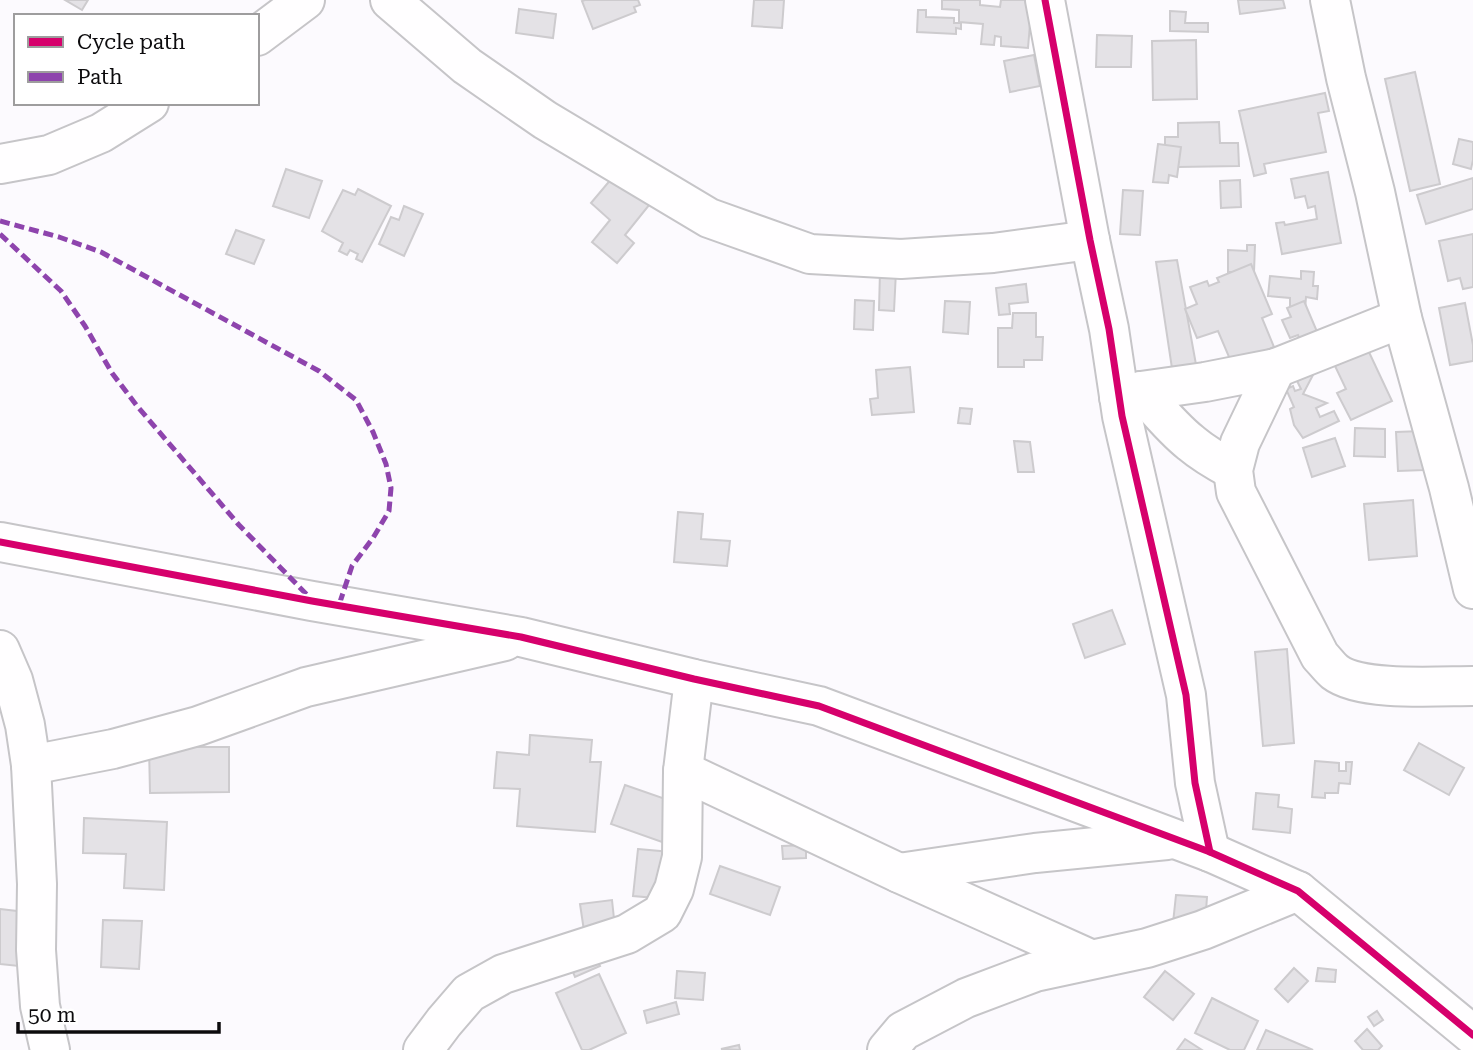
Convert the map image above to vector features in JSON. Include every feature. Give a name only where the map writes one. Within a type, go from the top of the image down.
[{"type":"street","points":[[259,34],[305,0]]},
{"type":"street","points":[[390,0],[467,66],[545,120],[709,218],[810,254],[901,259],[993,253],[1090,240]]},
{"type":"street","points":[[1045,0],[1109,329],[1130,394],[1189,442],[1233,470]]},
{"type":"street","points":[[1330,0],[1402,318],[1449,488],[1473,589]]},
{"type":"street","points":[[0,164],[49,155],[101,133],[146,105]]},
{"type":"street","points":[[1130,394],[1276,368],[1402,318]]},
{"type":"street","points":[[1276,368],[1240,443],[1233,470],[1236,492],[1320,656],[1336,673],[1356,681],[1396,687],[1473,686]]},
{"type":"street","points":[[1130,394],[1122,415],[1186,695],[1195,783],[1193,845]]},
{"type":"street","points":[[0,542],[521,637],[694,680],[819,706],[1193,845],[1298,891],[1473,1035]]},
{"type":"street","points":[[31,765],[113,749],[198,726],[306,687],[521,637]]},
{"type":"street","points":[[0,650],[13,680],[25,725],[31,765],[37,884],[36,950],[40,1006],[50,1050]]},
{"type":"street","points":[[424,1050],[469,993],[503,974],[627,934],[662,912],[674,889],[682,857],[683,771],[694,680]]},
{"type":"street","points":[[683,771],[1090,959]]},
{"type":"street","points":[[899,873],[1035,853],[1193,845]]},
{"type":"street","points":[[887,1050],[903,1031],[967,998],[1035,972],[1147,948],[1298,891]]},
{"type":"building","points":[[65,0],[88,0],[82,10]]},
{"type":"building","points":[[638,0],[640,5],[634,7],[636,12],[593,29],[582,1]]},
{"type":"building","points":[[754,0],[784,0],[782,28],[752,26]]},
{"type":"building","points":[[942,0],[980,0],[980,5],[1000,7],[1001,0],[1032,0],[1028,48],[1001,46],[1001,37],[995,36],[994,45],[981,44],[983,24],[959,22],[959,10],[942,9]]},
{"type":"building","points":[[1238,0],[1283,0],[1285,8],[1240,14]]},
{"type":"building","points":[[519,9],[556,14],[553,38],[516,33]]},
{"type":"building","points":[[918,10],[926,10],[926,17],[954,18],[954,23],[961,23],[961,29],[956,28],[956,34],[917,32]]},
{"type":"building","points":[[1170,11],[1186,12],[1185,23],[1208,23],[1208,32],[1170,31]]},
{"type":"building","points":[[1097,35],[1132,36],[1131,67],[1096,67]]},
{"type":"building","points":[[1196,40],[1197,99],[1153,100],[1152,41]]},
{"type":"building","points":[[1034,55],[1040,86],[1010,92],[1004,61]]},
{"type":"building","points":[[1415,72],[1440,184],[1410,191],[1385,79]]},
{"type":"building","points":[[1325,93],[1329,111],[1318,113],[1326,152],[1264,164],[1266,173],[1254,176],[1239,111]]},
{"type":"building","points":[[1219,122],[1220,143],[1238,143],[1239,166],[1178,167],[1178,159],[1165,160],[1165,137],[1178,137],[1178,123]]},
{"type":"building","points":[[1459,139],[1473,142],[1471,169],[1453,164]]},
{"type":"building","points":[[1158,144],[1181,147],[1177,177],[1169,175],[1168,183],[1153,182]]},
{"type":"building","points":[[286,169],[322,181],[309,218],[273,206]]},
{"type":"building","points":[[617,172],[654,199],[625,235],[634,243],[617,263],[592,242],[610,220],[591,203]]},
{"type":"building","points":[[1328,172],[1341,243],[1282,254],[1276,223],[1284,222],[1285,225],[1317,219],[1315,206],[1308,208],[1305,196],[1295,198],[1291,179]]},
{"type":"building","points":[[1473,178],[1473,209],[1426,224],[1417,195]]},
{"type":"building","points":[[1240,180],[1241,207],[1221,208],[1220,181]]},
{"type":"building","points":[[358,189],[391,206],[362,262],[356,259],[358,254],[350,250],[347,255],[339,251],[343,243],[322,231],[343,190],[355,195]]},
{"type":"building","points":[[1123,190],[1143,191],[1140,235],[1120,234]]},
{"type":"building","points":[[404,206],[423,214],[404,256],[379,244],[391,217],[399,220]]},
{"type":"building","points":[[236,230],[264,240],[254,264],[226,254]]},
{"type":"building","points":[[1473,234],[1473,287],[1463,289],[1460,278],[1448,281],[1439,241]]},
{"type":"building","points":[[1247,245],[1255,245],[1254,272],[1228,272],[1228,250],[1247,251]]},
{"type":"building","points":[[1177,260],[1197,370],[1173,375],[1156,262]]},
{"type":"building","points":[[1251,264],[1272,314],[1262,318],[1274,347],[1232,364],[1218,331],[1197,338],[1185,309],[1197,304],[1190,287],[1207,281],[1209,286],[1219,282],[1217,278]]},
{"type":"building","points":[[880,271],[896,271],[894,311],[879,310]]},
{"type":"building","points":[[1301,271],[1314,272],[1313,286],[1318,286],[1317,299],[1306,297],[1305,310],[1290,309],[1290,298],[1268,296],[1270,276],[1301,279]]},
{"type":"building","points":[[1026,284],[1028,302],[1009,304],[1010,314],[999,315],[996,288]]},
{"type":"building","points":[[855,300],[874,301],[873,330],[854,329]]},
{"type":"building","points":[[945,301],[970,302],[968,334],[943,332]]},
{"type":"building","points":[[1304,301],[1321,341],[1303,349],[1298,335],[1290,338],[1282,320],[1291,317],[1287,308]]},
{"type":"building","points":[[1465,303],[1473,345],[1473,361],[1450,365],[1439,308]]},
{"type":"building","points":[[1013,313],[1036,313],[1036,337],[1043,337],[1042,360],[1024,360],[1024,367],[998,367],[998,328],[1012,328]]},
{"type":"building","points":[[1368,350],[1392,401],[1351,420],[1337,393],[1346,389],[1335,366]]},
{"type":"building","points":[[910,367],[914,412],[872,415],[870,399],[878,398],[876,370]]},
{"type":"building","points":[[1314,373],[1303,394],[1327,403],[1316,408],[1320,417],[1334,411],[1339,421],[1303,438],[1294,425],[1290,409],[1294,407],[1286,389],[1293,386],[1295,391],[1301,389],[1297,381]]},
{"type":"building","points":[[960,408],[972,409],[970,424],[958,423]]},
{"type":"building","points":[[1355,428],[1385,429],[1385,457],[1354,456]]},
{"type":"building","points":[[1422,431],[1424,470],[1398,471],[1396,432]]},
{"type":"building","points":[[1335,438],[1345,466],[1312,477],[1303,448]]},
{"type":"building","points":[[1014,441],[1030,442],[1034,472],[1018,472]]},
{"type":"building","points":[[1413,500],[1417,556],[1369,560],[1364,504]]},
{"type":"building","points":[[678,512],[703,514],[701,539],[730,541],[727,566],[674,562]]},
{"type":"building","points":[[1112,610],[1125,644],[1085,658],[1073,624]]},
{"type":"building","points":[[1287,649],[1294,743],[1263,746],[1255,652]]},
{"type":"building","points":[[530,735],[592,740],[590,762],[601,762],[595,832],[517,826],[520,789],[494,788],[497,752],[529,755]]},
{"type":"building","points":[[1419,743],[1464,768],[1449,795],[1404,770]]},
{"type":"building","points":[[149,747],[229,747],[229,792],[150,793]]},
{"type":"building","points":[[1315,761],[1339,763],[1339,771],[1346,771],[1346,762],[1352,762],[1350,784],[1339,783],[1338,793],[1325,793],[1325,798],[1312,797]]},
{"type":"building","points":[[625,785],[677,803],[662,842],[611,824]]},
{"type":"building","points":[[1256,793],[1279,795],[1278,807],[1292,809],[1290,833],[1253,829]]},
{"type":"building","points":[[84,818],[167,822],[164,890],[124,888],[126,854],[83,853]]},
{"type":"building","points":[[806,845],[806,858],[783,859],[782,846]]},
{"type":"building","points":[[638,849],[671,852],[667,899],[633,896]]},
{"type":"building","points":[[720,866],[780,887],[770,915],[710,894]]},
{"type":"building","points":[[1176,895],[1207,897],[1205,925],[1173,923]]},
{"type":"building","points":[[612,900],[615,928],[584,931],[580,904]]},
{"type":"building","points":[[0,909],[34,913],[28,967],[0,964]]},
{"type":"building","points":[[103,920],[142,921],[139,969],[101,967]]},
{"type":"building","points":[[594,954],[600,966],[575,977],[570,965]]},
{"type":"building","points":[[1294,968],[1308,981],[1288,1002],[1275,989]]},
{"type":"building","points":[[1318,968],[1336,970],[1335,982],[1316,981]]},
{"type":"building","points":[[677,971],[705,973],[703,1000],[675,998]]},
{"type":"building","points":[[1165,971],[1194,994],[1173,1020],[1144,997]]},
{"type":"building","points":[[599,974],[626,1033],[589,1050],[582,1050],[556,993]]},
{"type":"building","points":[[1212,998],[1258,1021],[1244,1050],[1230,1050],[1195,1033]]},
{"type":"building","points":[[676,1002],[679,1014],[647,1023],[644,1011]]},
{"type":"building","points":[[1377,1011],[1383,1020],[1374,1026],[1368,1017]]},
{"type":"building","points":[[1367,1029],[1382,1046],[1378,1050],[1363,1050],[1355,1041]]},
{"type":"building","points":[[1266,1030],[1313,1050],[1257,1050]]},
{"type":"building","points":[[1185,1039],[1202,1050],[1177,1050]]},
{"type":"building","points":[[739,1045],[740,1050],[721,1049]]},
{"type":"marked path","points":[[0,221],[101,252],[319,371],[356,400],[386,464],[391,488],[389,511],[352,566],[339,605]]},
{"type":"marked path","points":[[0,234],[61,291],[112,373],[137,406],[239,525],[310,598]]},
{"type":"cycle path","points":[[1045,0],[1109,329],[1122,416],[1186,695],[1195,783],[1210,852]]},
{"type":"cycle path","points":[[0,542],[521,637],[819,706],[1210,852],[1298,891],[1473,1035]]}]
